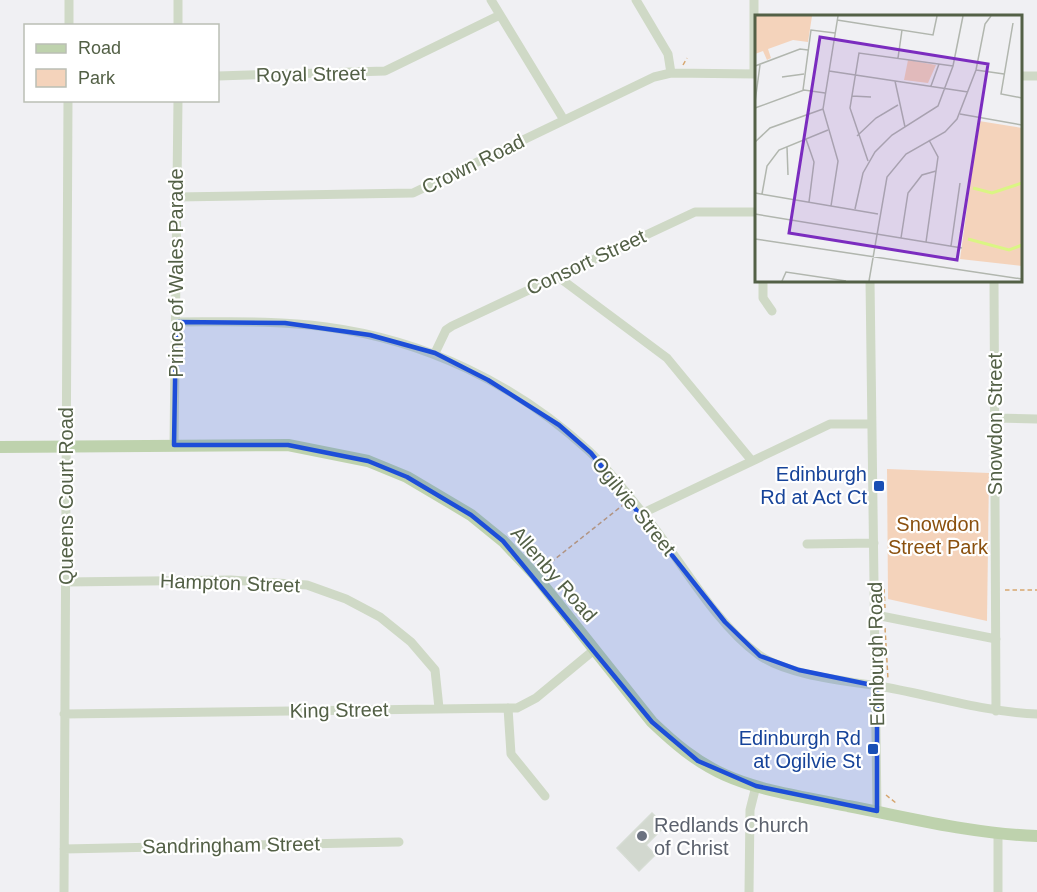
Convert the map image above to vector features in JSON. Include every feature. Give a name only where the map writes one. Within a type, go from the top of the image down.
[{"type":"main road","name":"Allenby Road","points":[[0,447],[288,445],[368,461],[407,477],[471,514],[503,541],[535,575],[652,722],[673,743],[698,761],[756,786],[998,834],[1037,836]]},
{"type":"street","points":[[69,0],[69,24]]},
{"type":"street","points":[[178,0],[178,24]]},
{"type":"street","points":[[491,0],[564,120]]},
{"type":"street","points":[[636,0],[668,54],[671,73]]},
{"type":"street","points":[[753,0],[755,74]]},
{"type":"street","name":"Royal Street","points":[[219,76],[385,71],[500,15]]},
{"type":"street","name":"Crown Road","points":[[176,197],[413,193],[654,77],[671,73],[755,74]]},
{"type":"street","name":"Queens Court Road","points":[[64,892],[68,102]]},
{"type":"street","name":"Prince of Wales Parade","points":[[174,446],[178,102]]},
{"type":"street","name":"Consort Street","points":[[435,352],[446,330],[452,326],[696,212],[755,212]]},
{"type":"street","points":[[557,276],[667,358],[752,461]]},
{"type":"street","points":[[763,282],[763,298],[772,311]]},
{"type":"street","name":"Edinburgh Road","points":[[870,282],[877,811]]},
{"type":"street","name":"Snowdon Street","points":[[994,282],[996,711]]},
{"type":"street","name":"Ogilvie Street","points":[[176,322],[285,323],[327,327],[370,335],[435,352],[520,398],[559,425],[591,453],[644,513],[725,622],[760,656],[799,670],[996,711],[1037,714]]},
{"type":"street","points":[[996,418],[1037,419]]},
{"type":"street","points":[[644,513],[830,424],[872,424]]},
{"type":"street","points":[[807,544],[874,543]]},
{"type":"street","name":"Hampton Street","points":[[65,582],[231,580],[307,585],[346,599],[380,617],[411,642],[435,670],[439,708]]},
{"type":"street","points":[[876,615],[996,639]]},
{"type":"street","name":"King Street","points":[[64,714],[517,708],[536,698],[594,650]]},
{"type":"street","points":[[508,708],[511,754],[544,796]]},
{"type":"street","points":[[749,892],[750,810],[756,786]]},
{"type":"street","points":[[998,834],[998,892]]},
{"type":"street","name":"Sandringham Street","points":[[64,849],[399,842]]},
{"type":"path","points":[[683,65],[687,58]]},
{"type":"path","points":[[535,575],[631,498]]},
{"type":"path","points":[[996,590],[1037,590]]},
{"type":"highlighted area","points":[[176,322],[285,323],[370,335],[435,353],[488,380],[559,425],[591,453],[725,622],[760,656],[799,670],[877,686],[877,811],[756,786],[698,761],[652,722],[503,541],[471,515],[407,477],[368,461],[288,445],[174,445]]},
{"type":"green space","name":"Snowdon Street Park","points":[[887,469],[989,473],[987,621],[888,599]]},
{"type":"building","name":"Redlands Church of Christ","points":[[652,813],[665,826],[646,845],[655,855],[639,871],[617,848]]},
{"type":"place","name":"Edinburgh Rd at Act Ct","points":[[879,486]]},
{"type":"place","name":"Edinburgh Rd at Ogilvie St","points":[[873,749]]},
{"type":"place","name":"Redlands Church of Christ","points":[[642,836]]}]
